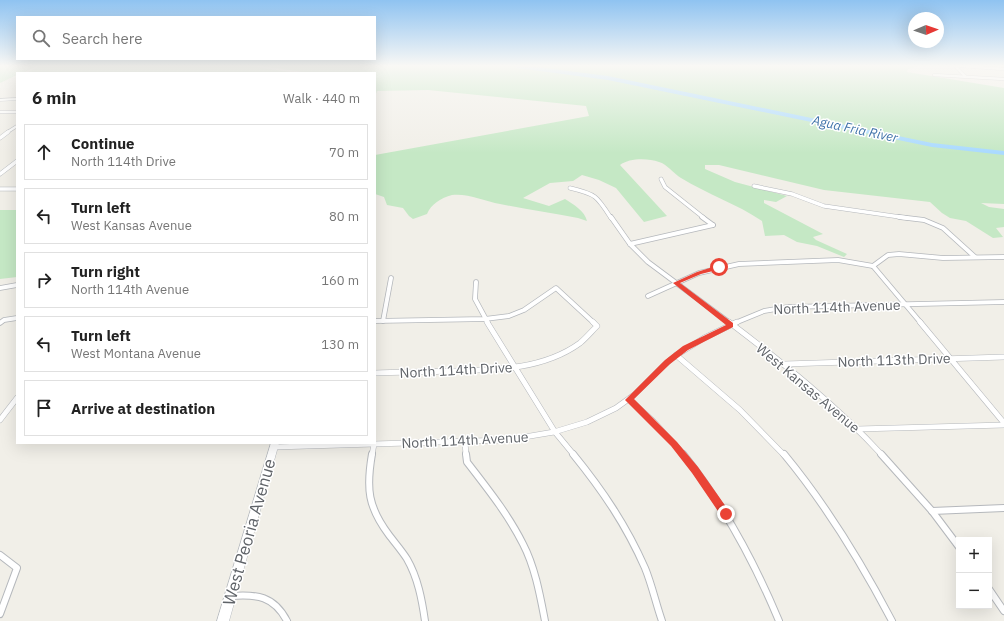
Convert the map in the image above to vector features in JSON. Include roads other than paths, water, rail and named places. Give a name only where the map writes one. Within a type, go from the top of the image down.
[{"type":"street","points":[[0,100],[16,100]]},
{"type":"street","points":[[0,112],[16,112]]},
{"type":"street","points":[[0,138],[16,127]]},
{"type":"street","points":[[0,174],[16,162]]},
{"type":"street","points":[[630,244],[713,225],[665,187],[661,179]]},
{"type":"street","points":[[754,186],[792,194],[824,206],[924,220],[943,228],[975,257]]},
{"type":"street","name":"West Kansas Avenue","points":[[570,188],[588,192],[597,197],[630,244],[648,262],[730,325],[785,364],[858,429],[932,511],[956,543]]},
{"type":"street","points":[[0,189],[16,189]]},
{"type":"street","points":[[824,206],[824,211]]},
{"type":"street","points":[[873,266],[888,255],[893,254],[911,254],[943,258],[1004,257]]},
{"type":"street","points":[[648,296],[709,270],[750,262],[838,260],[873,266],[1004,424]]},
{"type":"street","points":[[383,321],[391,278]]},
{"type":"street","points":[[476,282],[475,299],[485,319],[555,432],[588,470],[617,513],[645,569],[662,621]]},
{"type":"street","points":[[0,288],[16,285]]},
{"type":"street","name":"North 114th Drive","points":[[376,373],[498,370],[515,368],[545,360],[580,343],[597,326],[556,288],[524,310],[509,316],[485,319]]},
{"type":"street","name":"North 114th Avenue","points":[[376,444],[516,440],[555,432],[596,417],[629,400],[676,355],[693,343],[751,315],[779,308],[1004,302]]},
{"type":"street","points":[[2,322],[16,318]]},
{"type":"street","points":[[376,321],[485,319]]},
{"type":"street","points":[[676,355],[761,430],[804,479],[858,558],[892,621]]},
{"type":"street","name":"North 113th Drive","points":[[785,364],[1004,357]]},
{"type":"street","points":[[0,420],[16,399]]},
{"type":"street","points":[[629,400],[674,444],[713,496],[742,543],[764,586],[779,621]]},
{"type":"street","points":[[858,429],[1004,424]]},
{"type":"street","points":[[465,442],[467,462],[504,510],[524,545],[539,590],[545,621]]},
{"type":"street","points":[[374,444],[368,480],[369,497],[376,516],[414,573],[422,602],[425,621]]},
{"type":"street","name":"North 114th Avenue","points":[[275,445],[374,444]]},
{"type":"street","name":"West Peoria Avenue","points":[[223,621],[275,445]]},
{"type":"street","points":[[932,511],[1004,508]]},
{"type":"street","points":[[0,555],[17,568],[0,614]]},
{"type":"street","points":[[992,593],[1004,611]]},
{"type":"street","points":[[231,596],[252,595],[271,600],[281,609],[287,621]]},
{"type":"waterway","name":"Agua Fria River","points":[[688,95],[932,145],[1004,153]]}]
